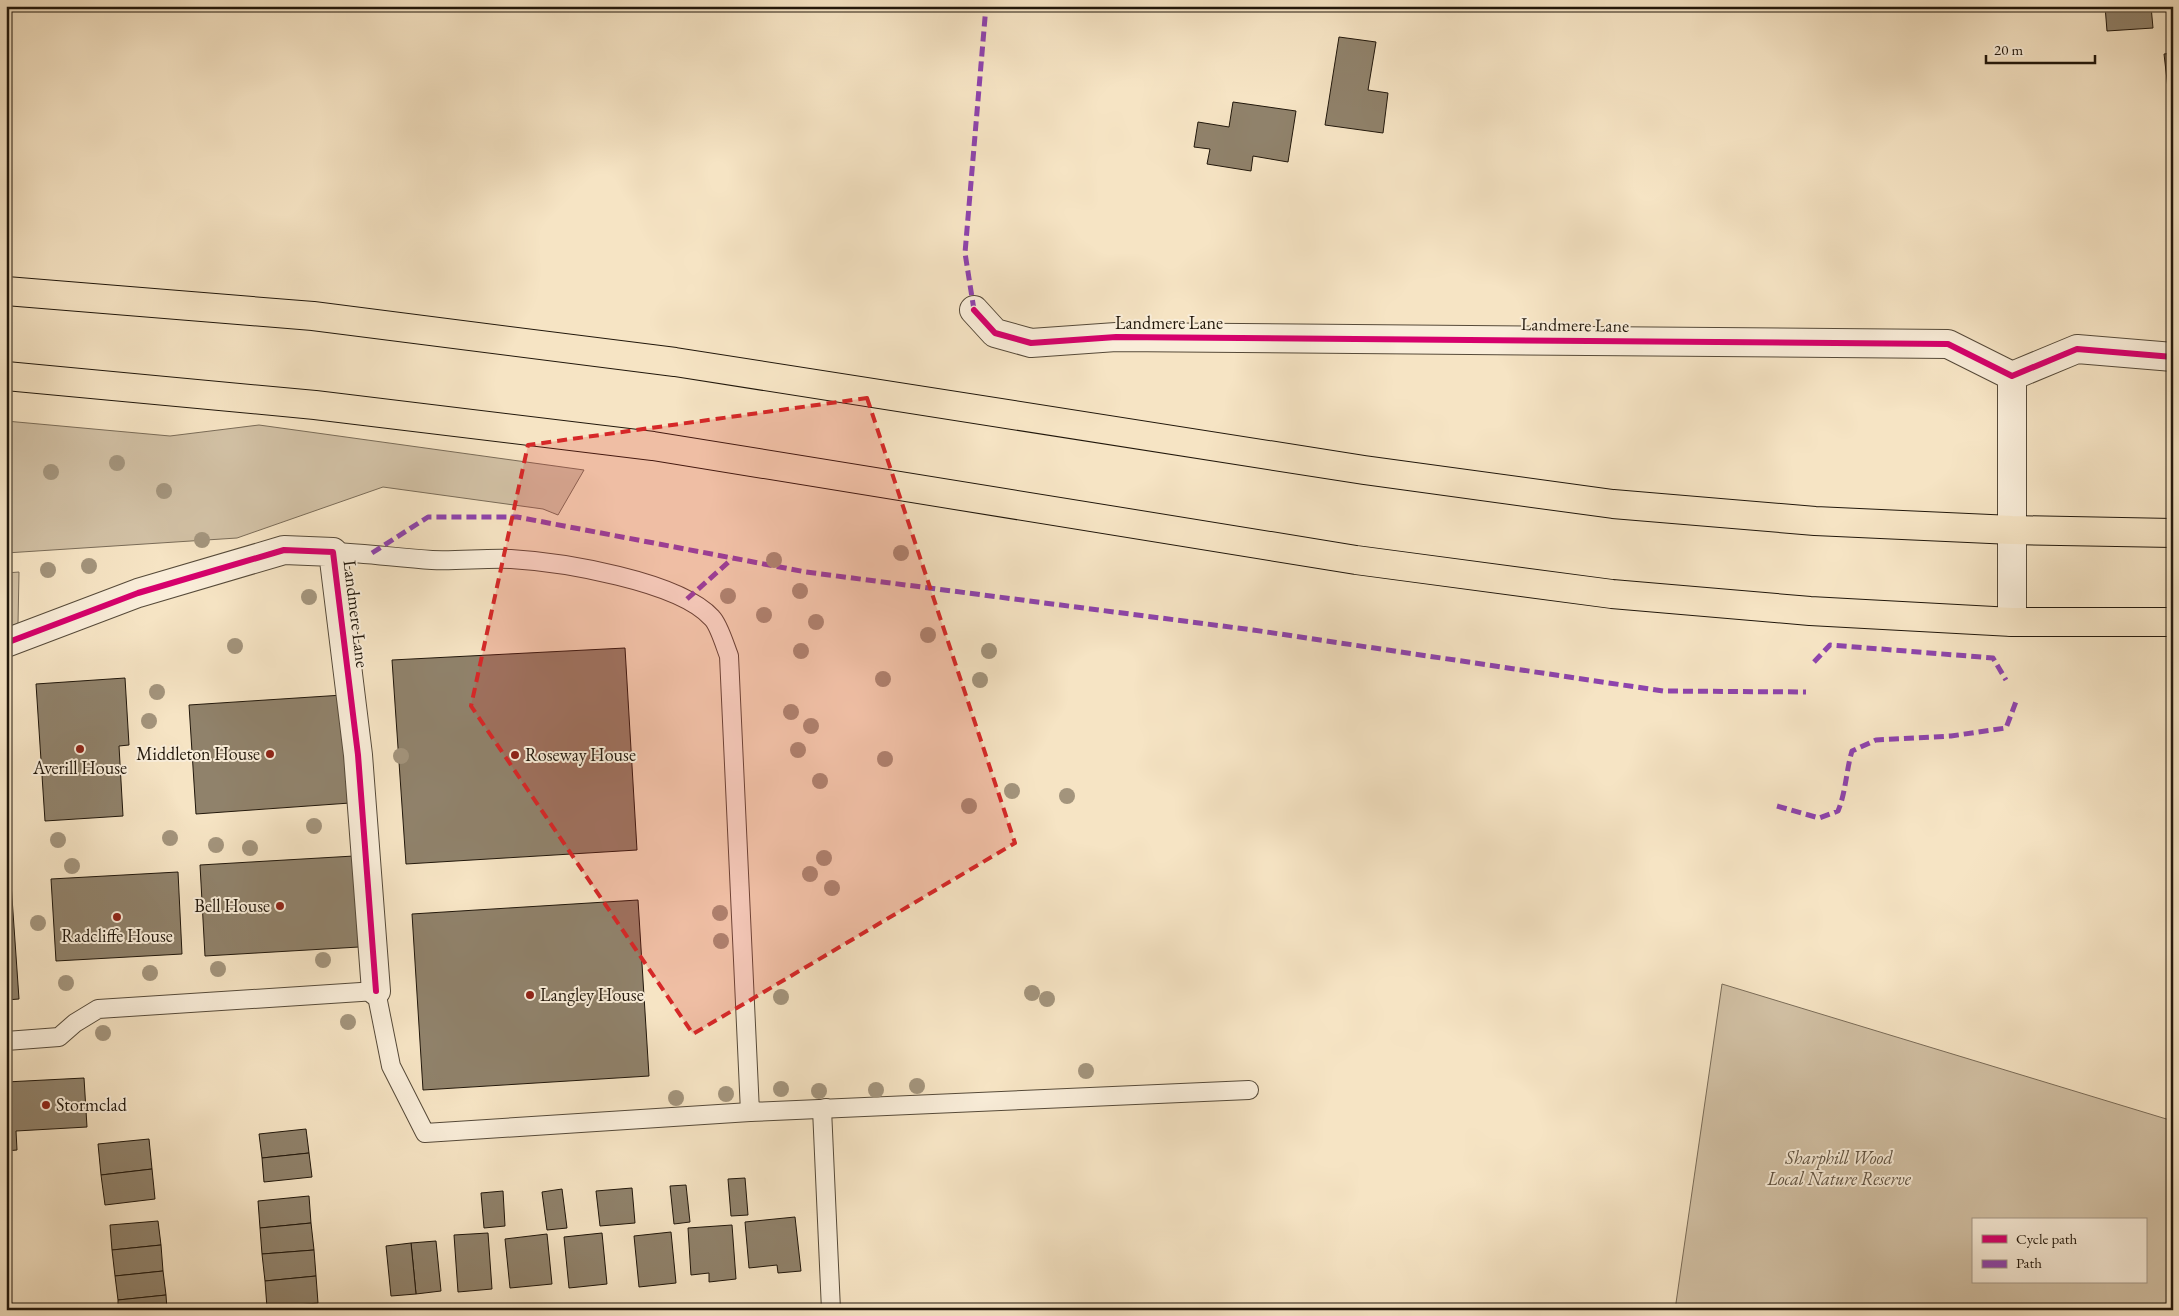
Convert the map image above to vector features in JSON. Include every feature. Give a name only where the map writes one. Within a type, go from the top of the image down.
[{"type":"highway","points":[[6,291],[313,316],[675,362],[1364,470],[1613,504],[1816,521],[2012,530],[2173,533]]},
{"type":"highway","points":[[6,376],[315,405],[653,446],[1356,560],[1612,594],[1810,611],[2012,622],[2173,622]]},
{"type":"street","name":"Landmere Lane","points":[[974,310],[995,333],[1031,343],[1116,337],[1948,344],[2012,376]]},
{"type":"street","points":[[2012,622],[2012,376],[2077,349],[2173,357]]},
{"type":"street","name":"Landmere Lane","points":[[6,643],[138,593],[284,550],[333,552],[358,755],[376,991]]},
{"type":"lane","points":[[333,552],[372,553],[431,560],[512,559],[596,571],[672,591],[687,599],[713,618],[729,656],[750,1112]]},
{"type":"lane","points":[[6,1040],[59,1038],[75,1023],[98,1009],[376,991],[392,1066],[425,1133],[826,1108],[1249,1090]]},
{"type":"lane","points":[[826,1108],[822,1109],[831,1310]]},
{"type":"highlighted area","points":[[867,398],[1015,843],[693,1034],[471,706],[528,445]]},
{"type":"green space","points":[[6,421],[170,436],[259,425],[584,470],[558,515],[543,509],[383,487],[237,538],[6,553]]},
{"type":"green space","points":[[19,572],[18,624],[6,627],[6,573]]},
{"type":"green space","name":"Sharphill Wood Local Nature Reserve","points":[[1722,984],[2173,1121],[2173,1310],[1675,1310]]},
{"type":"building","points":[[2105,6],[2151,6],[2153,28],[2107,31]]},
{"type":"building","points":[[1339,37],[1376,42],[1368,90],[1388,93],[1383,133],[1325,125]]},
{"type":"building","points":[[2173,53],[2173,132],[2164,54]]},
{"type":"building","points":[[1233,102],[1296,111],[1288,162],[1253,156],[1251,171],[1207,164],[1210,149],[1194,147],[1198,122],[1229,127]]},
{"type":"building","name":"Roseway House","points":[[625,648],[637,850],[406,864],[392,660]]},
{"type":"building","name":"Averill House","points":[[125,678],[129,745],[119,746],[123,816],[45,821],[36,684]]},
{"type":"building","name":"Middleton House","points":[[343,695],[350,803],[196,814],[189,705]]},
{"type":"building","points":[[6,811],[19,999],[6,1000]]},
{"type":"building","name":"Bell House","points":[[354,856],[359,947],[205,956],[200,865]]},
{"type":"building","name":"Radcliffe House","points":[[178,872],[182,954],[56,961],[51,879]]},
{"type":"building","name":"Langley House","points":[[638,900],[649,1076],[423,1090],[412,914]]},
{"type":"building","name":"Stormclad","points":[[84,1078],[87,1127],[16,1131],[17,1150],[6,1151],[6,1082]]},
{"type":"building","points":[[306,1129],[309,1153],[262,1158],[259,1134]]},
{"type":"building","points":[[149,1139],[152,1169],[101,1175],[98,1144]]},
{"type":"building","points":[[309,1153],[312,1177],[264,1182],[262,1158]]},
{"type":"building","points":[[152,1169],[155,1199],[105,1205],[101,1175]]},
{"type":"building","points":[[745,1178],[748,1215],[731,1216],[728,1179]]},
{"type":"building","points":[[686,1185],[690,1222],[674,1224],[670,1186]]},
{"type":"building","points":[[632,1188],[635,1223],[600,1226],[596,1191]]},
{"type":"building","points":[[562,1189],[567,1228],[547,1230],[542,1192]]},
{"type":"building","points":[[503,1191],[505,1226],[484,1228],[481,1193]]},
{"type":"building","points":[[309,1196],[311,1223],[260,1228],[258,1201]]},
{"type":"building","points":[[6,1209],[12,1310],[6,1310]]},
{"type":"building","points":[[795,1217],[801,1271],[778,1273],[777,1265],[749,1268],[745,1222]]},
{"type":"building","points":[[158,1221],[161,1245],[112,1250],[110,1225]]},
{"type":"building","points":[[311,1223],[314,1250],[262,1254],[260,1228]]},
{"type":"building","points":[[732,1225],[736,1279],[709,1282],[709,1273],[691,1275],[688,1228]]},
{"type":"building","points":[[671,1232],[676,1283],[639,1287],[634,1236]]},
{"type":"building","points":[[488,1233],[492,1289],[458,1292],[454,1235]]},
{"type":"building","points":[[602,1233],[607,1284],[569,1288],[564,1237]]},
{"type":"building","points":[[547,1234],[552,1284],[510,1288],[505,1239]]},
{"type":"building","points":[[436,1241],[441,1291],[416,1294],[411,1243]]},
{"type":"building","points":[[411,1243],[416,1294],[391,1296],[386,1246]]},
{"type":"building","points":[[161,1245],[163,1271],[115,1276],[112,1250]]},
{"type":"building","points":[[314,1250],[316,1276],[265,1281],[262,1254]]},
{"type":"building","points":[[163,1271],[166,1295],[118,1300],[115,1276]]},
{"type":"building","points":[[316,1276],[318,1303],[267,1308],[265,1281]]},
{"type":"building","points":[[166,1295],[167,1310],[118,1310],[118,1300]]},
{"type":"marked path","points":[[974,310],[965,253],[986,6]]},
{"type":"marked path","points":[[372,553],[428,517],[517,517],[806,572],[1253,630],[1663,691],[1806,692]]},
{"type":"marked path","points":[[687,599],[732,559]]},
{"type":"marked path","points":[[1814,662],[1830,645],[1993,658],[2006,680]]},
{"type":"marked path","points":[[1777,806],[1819,818],[1838,811],[1852,751],[1876,740],[1951,736],[2006,728],[2017,699]]},
{"type":"cycle path","points":[[974,310],[995,333],[1031,343],[1116,337],[1948,344],[2012,376],[2077,349],[2173,357]]},
{"type":"cycle path","points":[[6,643],[138,593],[284,550],[333,552],[358,755],[376,991]]},
{"type":"place","name":"Averill House","points":[[80,749]]},
{"type":"place","name":"Middleton House","points":[[270,754]]},
{"type":"place","name":"Roseway House","points":[[515,755]]},
{"type":"place","name":"Bell House","points":[[280,906]]},
{"type":"place","name":"Radcliffe House","points":[[117,917]]},
{"type":"place","name":"Langley House","points":[[530,995]]},
{"type":"place","name":"Stormclad","points":[[46,1105]]}]
